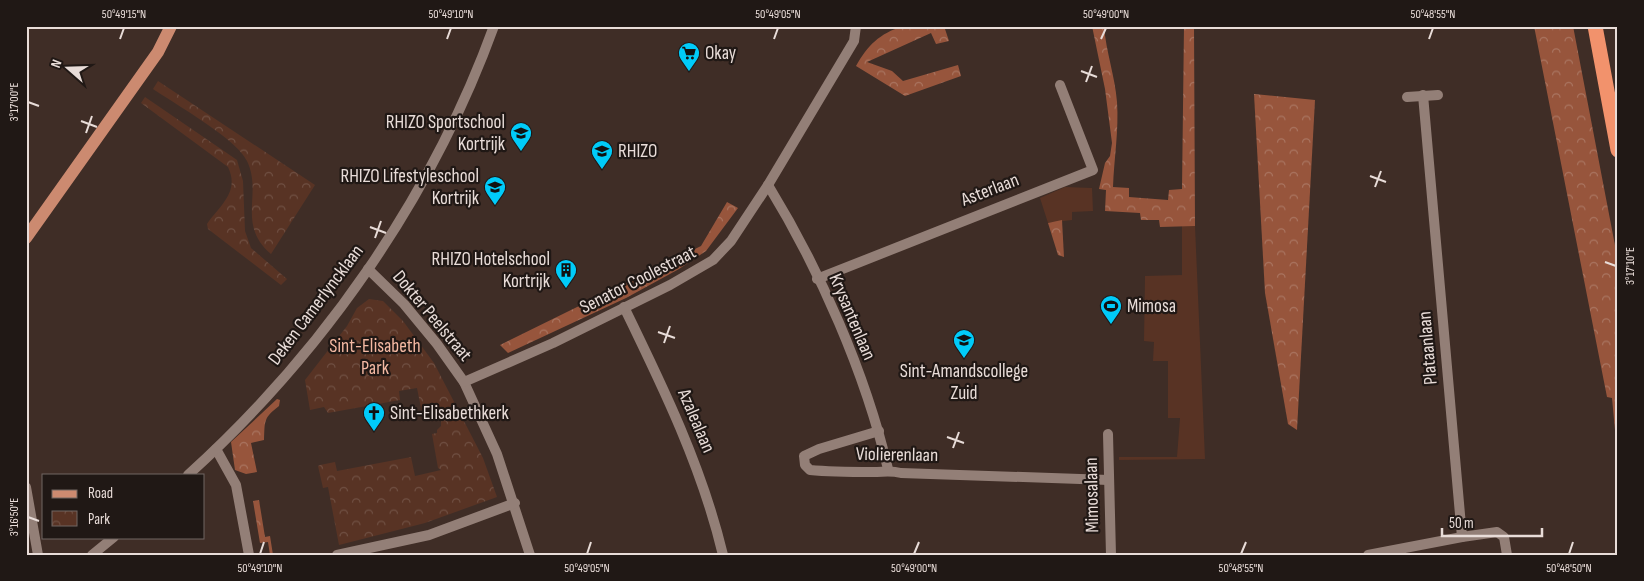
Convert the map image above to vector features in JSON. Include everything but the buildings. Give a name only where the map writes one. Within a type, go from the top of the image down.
[{"type":"highway","points":[[1595,26],[1618,150]]},
{"type":"main road","points":[[26,238],[158,52],[171,26]]},
{"type":"street","name":"Deken Camerlyncklaan","points":[[189,474],[216,450],[311,348],[368,269],[431,165],[482,59],[494,26]]},
{"type":"street","name":"Senator Coolestraat","points":[[464,382],[553,343],[624,306],[670,285],[713,260],[731,241],[768,185],[854,41],[856,26]]},
{"type":"street","name":"Asterlaan","points":[[817,279],[1092,170],[1060,85]]},
{"type":"street","name":"Plataanlaan","points":[[1423,95],[1462,537]]},
{"type":"street","points":[[1407,96],[1438,95]]},
{"type":"street","name":"Krysantenlaan","points":[[768,185],[786,215],[846,339],[879,431],[888,470]]},
{"type":"street","name":"Dokter Peelstraat","points":[[368,269],[404,304],[437,344],[464,382],[497,454],[515,503],[530,555]]},
{"type":"street","name":"Azalealaan","points":[[624,306],[675,412],[703,484],[723,555]]},
{"type":"street","name":"Violierenlaan","points":[[879,431],[819,449],[804,456],[805,465],[810,470],[820,471],[877,472],[888,470],[901,473],[1109,480]]},
{"type":"street","name":"Mimosalaan","points":[[1108,434],[1111,555]]},
{"type":"street","points":[[216,450],[236,485],[248,555]]},
{"type":"street","points":[[26,487],[38,555]]},
{"type":"street","points":[[338,555],[429,535],[515,503]]},
{"type":"street","points":[[1368,555],[1497,532],[1504,537],[1508,555]]},
{"type":"street","points":[[92,555],[113,538]]},
{"type":"green space","points":[[903,26],[944,26],[949,41],[936,44],[931,33],[867,62],[892,71],[903,81],[958,65],[961,76],[905,96],[856,66],[875,41]]},
{"type":"green space","points":[[1092,26],[1104,26],[1116,92],[1117,123],[1113,187],[1129,188],[1129,197],[1168,200],[1169,190],[1182,189],[1184,26],[1194,26],[1195,226],[1160,227],[1159,220],[1141,220],[1140,213],[1105,211],[1106,190],[1099,189],[1105,163],[1110,156],[1112,143],[1105,89]]},
{"type":"green space","points":[[1534,26],[1573,26],[1618,261],[1618,462],[1612,398],[1607,397]]},
{"type":"green space","points":[[158,81],[315,185],[271,254],[261,243],[252,220],[253,185],[247,161],[241,152],[219,133],[153,89]]},
{"type":"green space","points":[[1254,94],[1315,100],[1297,430],[1288,424],[1265,293]]},
{"type":"green space","points":[[145,97],[237,160],[243,181],[245,231],[251,248],[287,279],[281,285],[208,229],[207,224],[223,204],[230,191],[232,184],[228,167],[141,103]]},
{"type":"green space","points":[[1065,187],[1092,188],[1093,211],[1072,212],[1072,220],[1048,223],[1040,198]]},
{"type":"green space","points":[[727,202],[738,208],[706,251],[679,269],[626,298],[508,353],[500,345],[701,246]]},
{"type":"green space","points":[[1062,220],[1064,257],[1058,255],[1048,223]]},
{"type":"green space","points":[[1182,226],[1195,226],[1205,459],[1119,460],[1119,457],[1177,457],[1180,418],[1168,418],[1168,361],[1153,361],[1154,342],[1144,341],[1145,276],[1182,275]]},
{"type":"green space","name":"Sint-Elisabeth Park","points":[[369,299],[383,301],[403,321],[434,363],[483,458],[497,497],[425,523],[339,545],[328,487],[323,488],[318,466],[335,462],[337,471],[411,457],[415,476],[441,470],[438,468],[432,434],[437,433],[441,426],[441,420],[433,411],[422,413],[417,388],[399,391],[400,400],[328,413],[324,407],[310,410],[305,380],[347,326],[357,308]]},
{"type":"green space","points":[[277,399],[280,400],[279,406],[266,420],[264,440],[251,443],[257,472],[246,474],[235,470],[231,442]]},
{"type":"green space","points":[[259,500],[265,537],[270,536],[273,555],[270,555],[268,542],[260,543],[253,501]]},
{"type":"place","name":"Okay","points":[[689,72]]},
{"type":"place","name":"RHIZO Sportschool Kortrijk","points":[[521,152]]},
{"type":"place","name":"RHIZO","points":[[602,170]]},
{"type":"place","name":"RHIZO Lifestyleschool Kortrijk","points":[[495,206]]},
{"type":"place","name":"RHIZO Hotelschool Kortrijk","points":[[566,289]]},
{"type":"place","name":"Mimosa","points":[[1111,325]]},
{"type":"place","name":"Sint-Amandscollege Zuid","points":[[964,359]]},
{"type":"place","name":"Sint-Elisabethkerk","points":[[374,432]]}]
